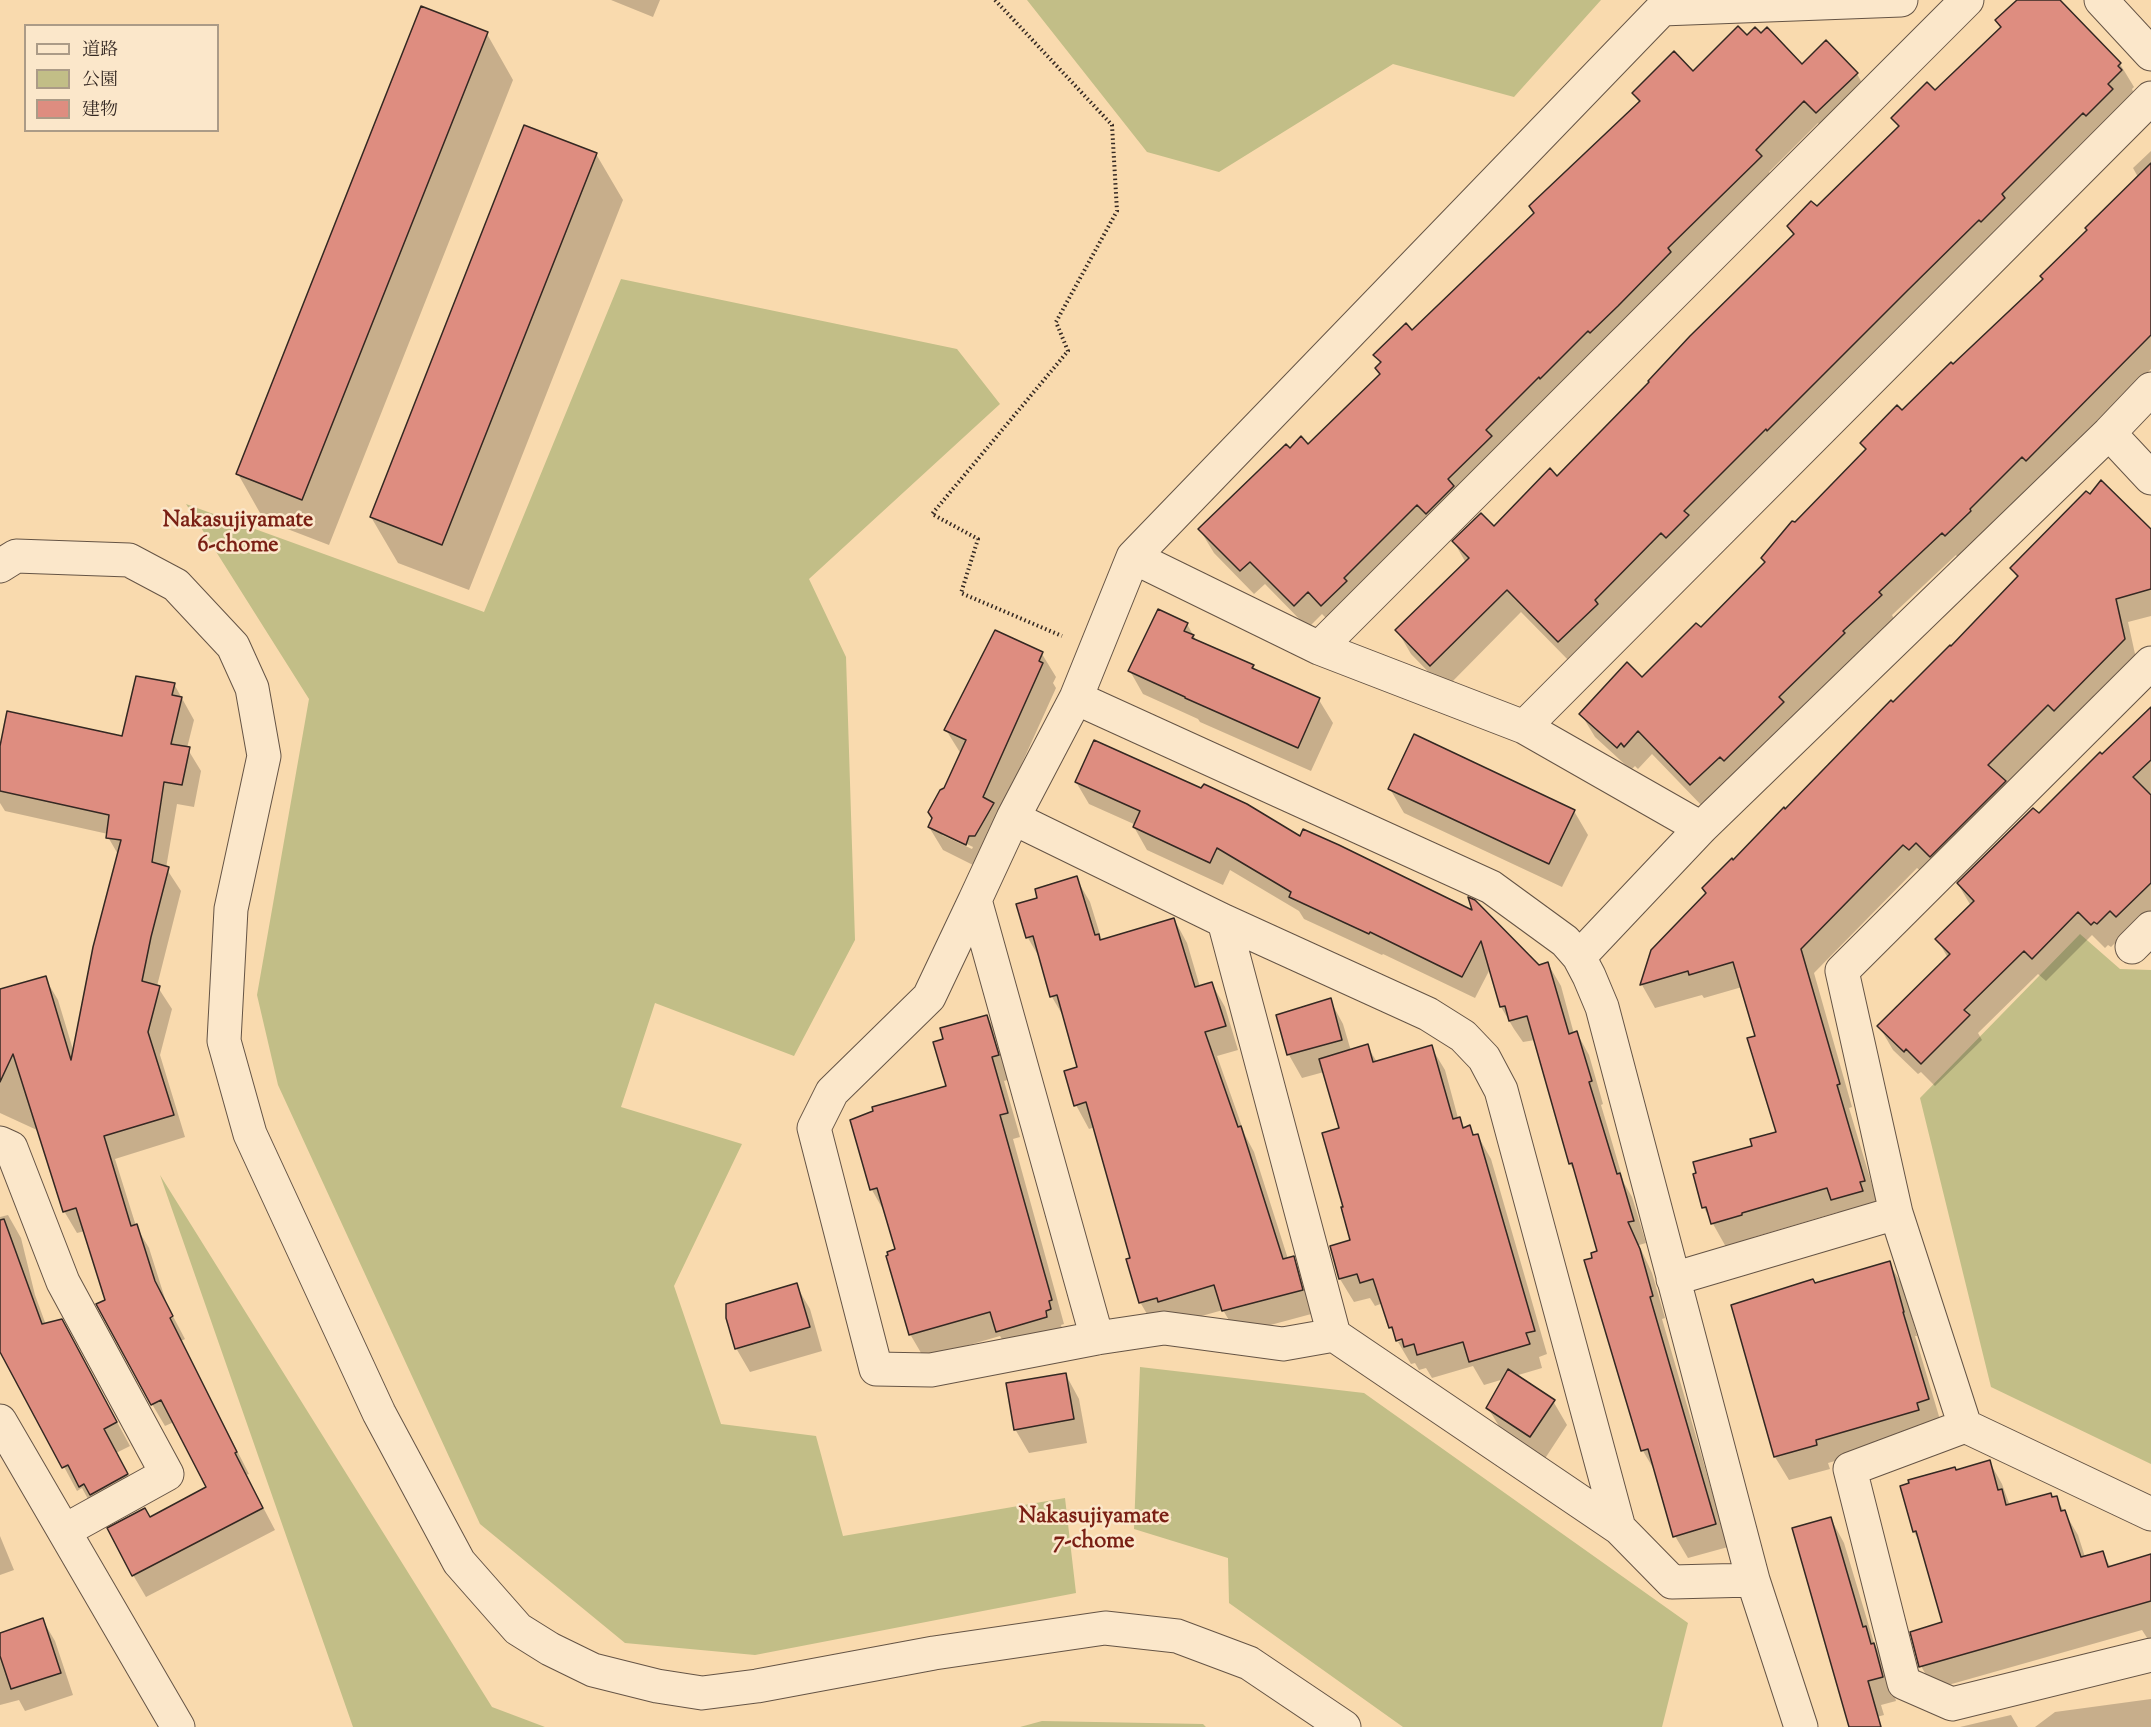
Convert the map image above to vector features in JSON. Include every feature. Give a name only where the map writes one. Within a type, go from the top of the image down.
[{"type":"street","points":[[1334,1335],[1283,1344],[1164,1328],[1097,1338],[931,1370],[876,1369],[814,1128],[832,1092],[929,997],[1013,818],[1076,698],[1133,557],[1662,9],[1901,0]]},
{"type":"street","points":[[1319,648],[1967,0]]},
{"type":"street","points":[[2102,0],[2151,54]]},
{"type":"street","points":[[1524,727],[2151,98]]},
{"type":"street","points":[[1579,957],[1701,828],[2109,434],[2151,389]]},
{"type":"street","points":[[2109,434],[2151,478]]},
{"type":"street","points":[[0,566],[16,556],[129,560],[176,585],[232,646],[252,688],[264,756],[231,909],[224,1041],[250,1134],[379,1413],[459,1562],[518,1629],[550,1649],[593,1670],[657,1686],[702,1693],[757,1686],[934,1653],[1105,1628],[1177,1636],[1249,1663],[1344,1727]]},
{"type":"street","points":[[1133,557],[1319,648],[1524,727],[1701,828]]},
{"type":"street","points":[[1965,1426],[1896,1213],[1842,971],[2151,663]]},
{"type":"street","points":[[1076,698],[1491,887],[1564,941],[1579,957],[1602,1007],[1753,1580],[1801,1727]]},
{"type":"street","points":[[1013,818],[1224,921],[1428,1014],[1463,1036],[1484,1058],[1501,1090],[1619,1528]]},
{"type":"street","points":[[975,900],[1097,1338]]},
{"type":"street","points":[[1224,921],[1334,1335],[1619,1528],[1672,1582],[1753,1580]]},
{"type":"street","points":[[0,1143],[11,1148],[63,1282],[167,1474],[64,1531]]},
{"type":"street","points":[[1673,1279],[1896,1213]]},
{"type":"street","points":[[0,1420],[178,1727]]},
{"type":"street","points":[[2151,1514],[1965,1426],[1850,1469],[1904,1683],[1952,1704],[2151,1655]]},
{"type":"path","points":[[995,0],[1112,125],[1117,211],[1056,322],[1068,351],[933,514],[978,539],[961,593],[1096,650]]},
{"type":"green space","points":[[1027,0],[1601,0],[1514,97],[1393,64],[1219,172],[1147,152]]},
{"type":"green space","points":[[621,279],[957,349],[1000,404],[809,579],[846,657],[855,940],[794,1056],[655,1003],[621,1107],[742,1144],[674,1286],[721,1424],[816,1436],[843,1536],[1065,1498],[1076,1593],[755,1655],[625,1643],[480,1524],[278,1085],[257,995],[309,699],[186,504],[484,612]]},
{"type":"green space","points":[[2080,934],[2120,969],[2151,970],[2151,1464],[1991,1387],[1920,1098]]},
{"type":"green space","points":[[160,1175],[492,1707],[545,1727],[353,1727]]},
{"type":"green space","points":[[1140,1367],[1364,1393],[1688,1623],[1662,1727],[1403,1727],[1229,1603],[1228,1558],[1134,1529]]},
{"type":"green space","points":[[1042,1721],[1203,1724],[1206,1727],[1020,1727]]},
{"type":"building","points":[[2017,0],[2060,0],[2121,63],[2118,66],[2122,70],[2108,84],[2113,89],[2086,116],[2083,113],[2002,194],[2005,198],[1981,222],[1979,220],[1684,511],[1689,515],[1666,538],[1661,533],[1595,600],[1598,604],[1558,642],[1507,590],[1430,666],[1395,630],[1469,558],[1452,541],[1481,513],[1494,526],[1550,468],[1557,476],[1649,382],[1690,336],[1794,234],[1787,226],[1811,201],[1817,206],[1899,126],[1891,118],[1927,82],[1935,90],[2001,27],[1995,20]]},
{"type":"building","points":[[421,6],[488,32],[302,500],[236,474]]},
{"type":"building","points":[[1738,26],[1747,35],[1755,27],[1761,33],[1767,27],[1802,64],[1826,40],[1858,73],[1816,113],[1804,101],[1756,150],[1762,156],[1668,248],[1671,252],[1590,333],[1588,331],[1486,430],[1492,436],[1448,479],[1454,486],[1426,514],[1417,505],[1344,578],[1347,581],[1321,606],[1308,592],[1294,606],[1250,562],[1240,571],[1198,529],[1286,444],[1290,448],[1301,436],[1308,444],[1380,374],[1375,368],[1381,362],[1373,355],[1406,323],[1412,330],[1534,213],[1529,206],[1640,101],[1632,93],[1674,51],[1693,71]]},
{"type":"building","points":[[524,125],[597,153],[442,545],[370,517]]},
{"type":"building","points":[[2151,163],[2151,335],[2026,461],[2022,457],[1945,536],[1942,533],[1879,592],[1882,595],[1843,631],[1845,633],[1779,697],[1784,702],[1724,761],[1720,757],[1690,785],[1638,731],[1624,747],[1621,743],[1617,748],[1579,714],[1627,662],[1642,677],[1696,623],[1701,627],[1765,562],[1761,558],[1792,521],[1795,522],[1866,449],[1860,443],[1897,405],[1902,410],[1951,362],[1953,364],[2043,279],[2040,276]]},
{"type":"building","points":[[2101,480],[2151,529],[2151,589],[2116,599],[2125,639],[2054,711],[2048,705],[1988,765],[2006,781],[1930,857],[1916,843],[1909,850],[1903,845],[1801,949],[1865,1181],[1860,1182],[1863,1191],[1831,1200],[1827,1188],[1711,1224],[1706,1207],[1702,1208],[1693,1174],[1696,1173],[1693,1162],[1752,1146],[1750,1139],[1776,1132],[1747,1038],[1755,1036],[1733,962],[1689,975],[1688,971],[1640,985],[1651,950],[1706,893],[1702,888],[1732,858],[1733,860],[1784,807],[1785,809],[1891,700],[1893,702],[1951,646],[2018,576],[2010,568],[2086,491],[2090,494]]},
{"type":"building","points":[[1158,609],[1188,623],[1184,631],[1194,635],[1192,638],[1254,665],[1252,668],[1320,698],[1298,748],[1128,671]]},
{"type":"building","points":[[995,630],[1043,652],[1039,661],[1043,663],[983,797],[994,803],[975,836],[969,836],[966,845],[928,827],[932,818],[928,812],[940,790],[944,788],[966,740],[944,730]]},
{"type":"building","points":[[136,676],[175,683],[172,695],[182,697],[171,744],[190,747],[182,785],[164,782],[152,862],[169,867],[142,981],[160,986],[148,1032],[174,1115],[104,1136],[131,1226],[137,1224],[155,1281],[173,1316],[170,1318],[263,1508],[132,1576],[107,1528],[145,1508],[150,1517],[206,1487],[161,1400],[151,1405],[96,1304],[105,1300],[76,1208],[63,1212],[13,1054],[0,1082],[0,989],[46,976],[71,1060],[93,947],[121,840],[106,838],[109,815],[0,791],[0,746],[7,711],[122,736]]},
{"type":"building","points":[[2151,707],[2151,760],[2133,777],[2151,795],[2151,883],[2116,917],[2110,911],[2097,924],[2094,922],[2091,925],[2078,912],[2032,959],[2024,951],[1964,1010],[1970,1015],[1921,1064],[1906,1049],[1904,1052],[1877,1026],[1950,954],[1935,939],[1974,901],[1957,883],[2033,808],[2039,813],[2100,752],[2102,754]]},
{"type":"building","points":[[1414,734],[1575,810],[1549,864],[1388,789]]},
{"type":"building","points":[[1094,740],[1201,788],[1204,784],[1247,804],[1300,836],[1303,829],[1472,910],[1468,897],[1475,900],[1539,965],[1548,962],[1569,1034],[1577,1031],[1592,1081],[1589,1082],[1617,1174],[1620,1173],[1634,1221],[1628,1222],[1640,1249],[1653,1296],[1650,1297],[1716,1524],[1673,1537],[1648,1449],[1641,1451],[1584,1260],[1592,1258],[1591,1253],[1597,1251],[1572,1163],[1569,1164],[1527,1016],[1509,1021],[1505,1006],[1500,1007],[1481,941],[1462,977],[1370,932],[1369,934],[1289,897],[1291,892],[1217,848],[1210,863],[1133,827],[1140,811],[1075,782]]},
{"type":"building","points":[[1077,876],[1095,935],[1099,934],[1100,940],[1174,918],[1195,987],[1212,982],[1226,1026],[1205,1032],[1238,1127],[1241,1126],[1283,1259],[1294,1256],[1303,1290],[1222,1311],[1214,1285],[1158,1302],[1157,1298],[1139,1303],[1126,1259],[1130,1258],[1086,1102],[1074,1106],[1064,1071],[1077,1067],[1057,995],[1050,997],[1033,936],[1026,938],[1016,904],[1037,898],[1035,889]]},
{"type":"building","points":[[1331,998],[1342,1040],[1287,1055],[1276,1015]]},
{"type":"building","points":[[987,1015],[999,1055],[992,1057],[1008,1113],[1000,1115],[1052,1300],[1049,1301],[1051,1309],[1046,1311],[1047,1317],[996,1332],[990,1312],[909,1335],[886,1256],[887,1252],[895,1249],[877,1188],[870,1190],[850,1120],[873,1111],[872,1107],[946,1086],[933,1042],[943,1039],[940,1028]]},
{"type":"building","points":[[1368,1044],[1373,1062],[1432,1045],[1453,1119],[1460,1117],[1463,1128],[1470,1125],[1473,1135],[1478,1134],[1535,1331],[1526,1333],[1530,1344],[1469,1362],[1463,1342],[1417,1355],[1414,1344],[1404,1347],[1402,1339],[1396,1341],[1392,1327],[1389,1328],[1373,1279],[1360,1283],[1357,1274],[1339,1279],[1330,1246],[1350,1240],[1322,1133],[1339,1128],[1319,1059]]},
{"type":"building","points":[[4,1219],[42,1324],[62,1319],[117,1422],[104,1429],[128,1474],[90,1495],[84,1484],[79,1487],[68,1465],[62,1468],[0,1352],[0,1220]]},
{"type":"building","points":[[1890,1261],[1929,1399],[1917,1403],[1919,1410],[1816,1440],[1817,1445],[1774,1457],[1731,1305],[1813,1279],[1815,1283]]},
{"type":"building","points":[[797,1283],[810,1327],[735,1349],[726,1318],[726,1304]]},
{"type":"building","points":[[1508,1369],[1555,1400],[1530,1437],[1486,1408]]},
{"type":"building","points":[[1066,1373],[1074,1419],[1014,1430],[1006,1383]]},
{"type":"building","points":[[1990,1460],[1998,1490],[2002,1489],[2006,1505],[2051,1493],[2052,1497],[2057,1496],[2061,1511],[2065,1510],[2081,1557],[2103,1551],[2108,1567],[2151,1554],[2151,1601],[1919,1667],[1910,1632],[1942,1622],[1916,1531],[1913,1532],[1900,1486],[1909,1483],[1908,1480]]},
{"type":"building","points":[[1831,1517],[1863,1627],[1866,1626],[1871,1644],[1874,1643],[1883,1677],[1868,1681],[1881,1727],[1849,1727],[1792,1528]]},
{"type":"building","points":[[43,1618],[61,1673],[11,1689],[0,1656],[0,1633]]},
{"type":"district","name":"Nakasujiyamate 6-chome","points":[[238,534]]},
{"type":"district","name":"Nakasujiyamate 7-chome","points":[[1094,1530]]}]
